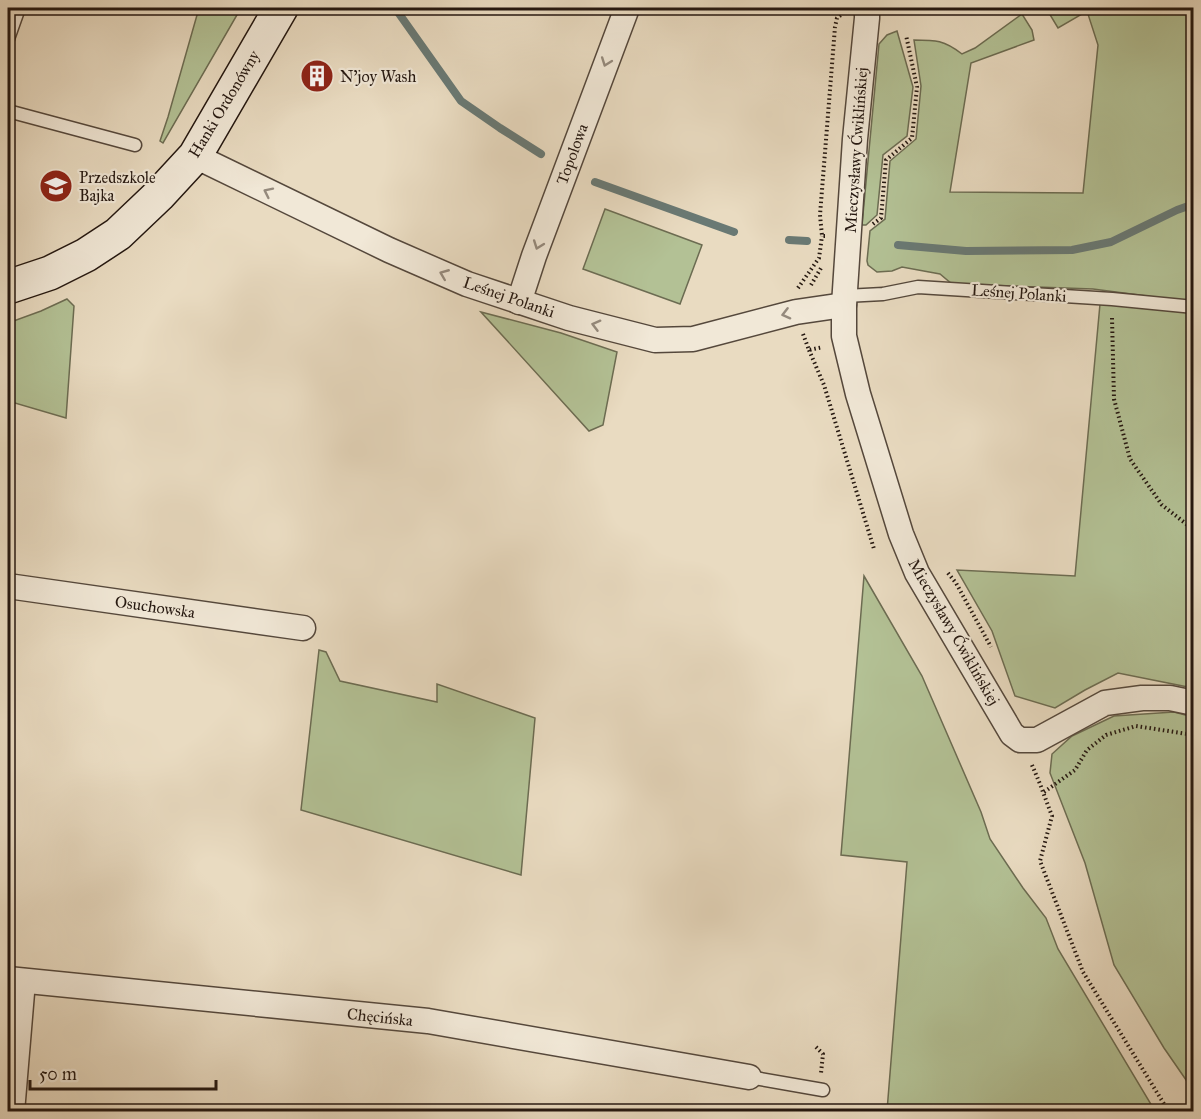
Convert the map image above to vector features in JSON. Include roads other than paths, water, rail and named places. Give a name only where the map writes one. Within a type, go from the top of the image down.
[{"type":"street","name":"Hanki Ordonówny","points":[[8,288],[86,255],[118,234],[159,195],[195,156],[281,8]]},
{"type":"street","name":"Topolowa","points":[[519,302],[538,245],[627,8]]},
{"type":"street","name":"Mieczysławy Ćwiklińskiej","points":[[867,8],[855,139],[844,300],[844,336],[858,393],[901,534],[917,573],[1012,734],[1020,740],[1037,740],[1105,703],[1142,698],[1170,698],[1194,703]]},
{"type":"street","name":"Leśnej Polanki","points":[[195,156],[421,265],[478,288],[569,318],[655,340],[693,339],[844,300]]},
{"type":"street","name":"Osuchowska","points":[[8,586],[303,628]]},
{"type":"street","name":"Chęcińska","points":[[16,980],[428,1021],[749,1077]]},
{"type":"street","points":[[12,1112],[16,980]]},
{"type":"lane","points":[[8,39],[19,8]]},
{"type":"lane","points":[[8,111],[135,145]]},
{"type":"lane","name":"Leśnej Polanki","points":[[844,300],[918,287],[1112,299],[1194,307]]},
{"type":"lane","points":[[749,1077],[823,1090]]},
{"type":"waterway","points":[[395,8],[461,101],[541,154]]},
{"type":"waterway","points":[[595,182],[734,232]]},
{"type":"waterway","points":[[898,245],[966,251],[1072,250],[1111,242],[1194,204]]},
{"type":"waterway","points":[[789,240],[807,241]]},
{"type":"place","name":"N'joy Wash","points":[[317,76]]},
{"type":"place","name":"Przedszkole Bajka","points":[[56,186]]}]
